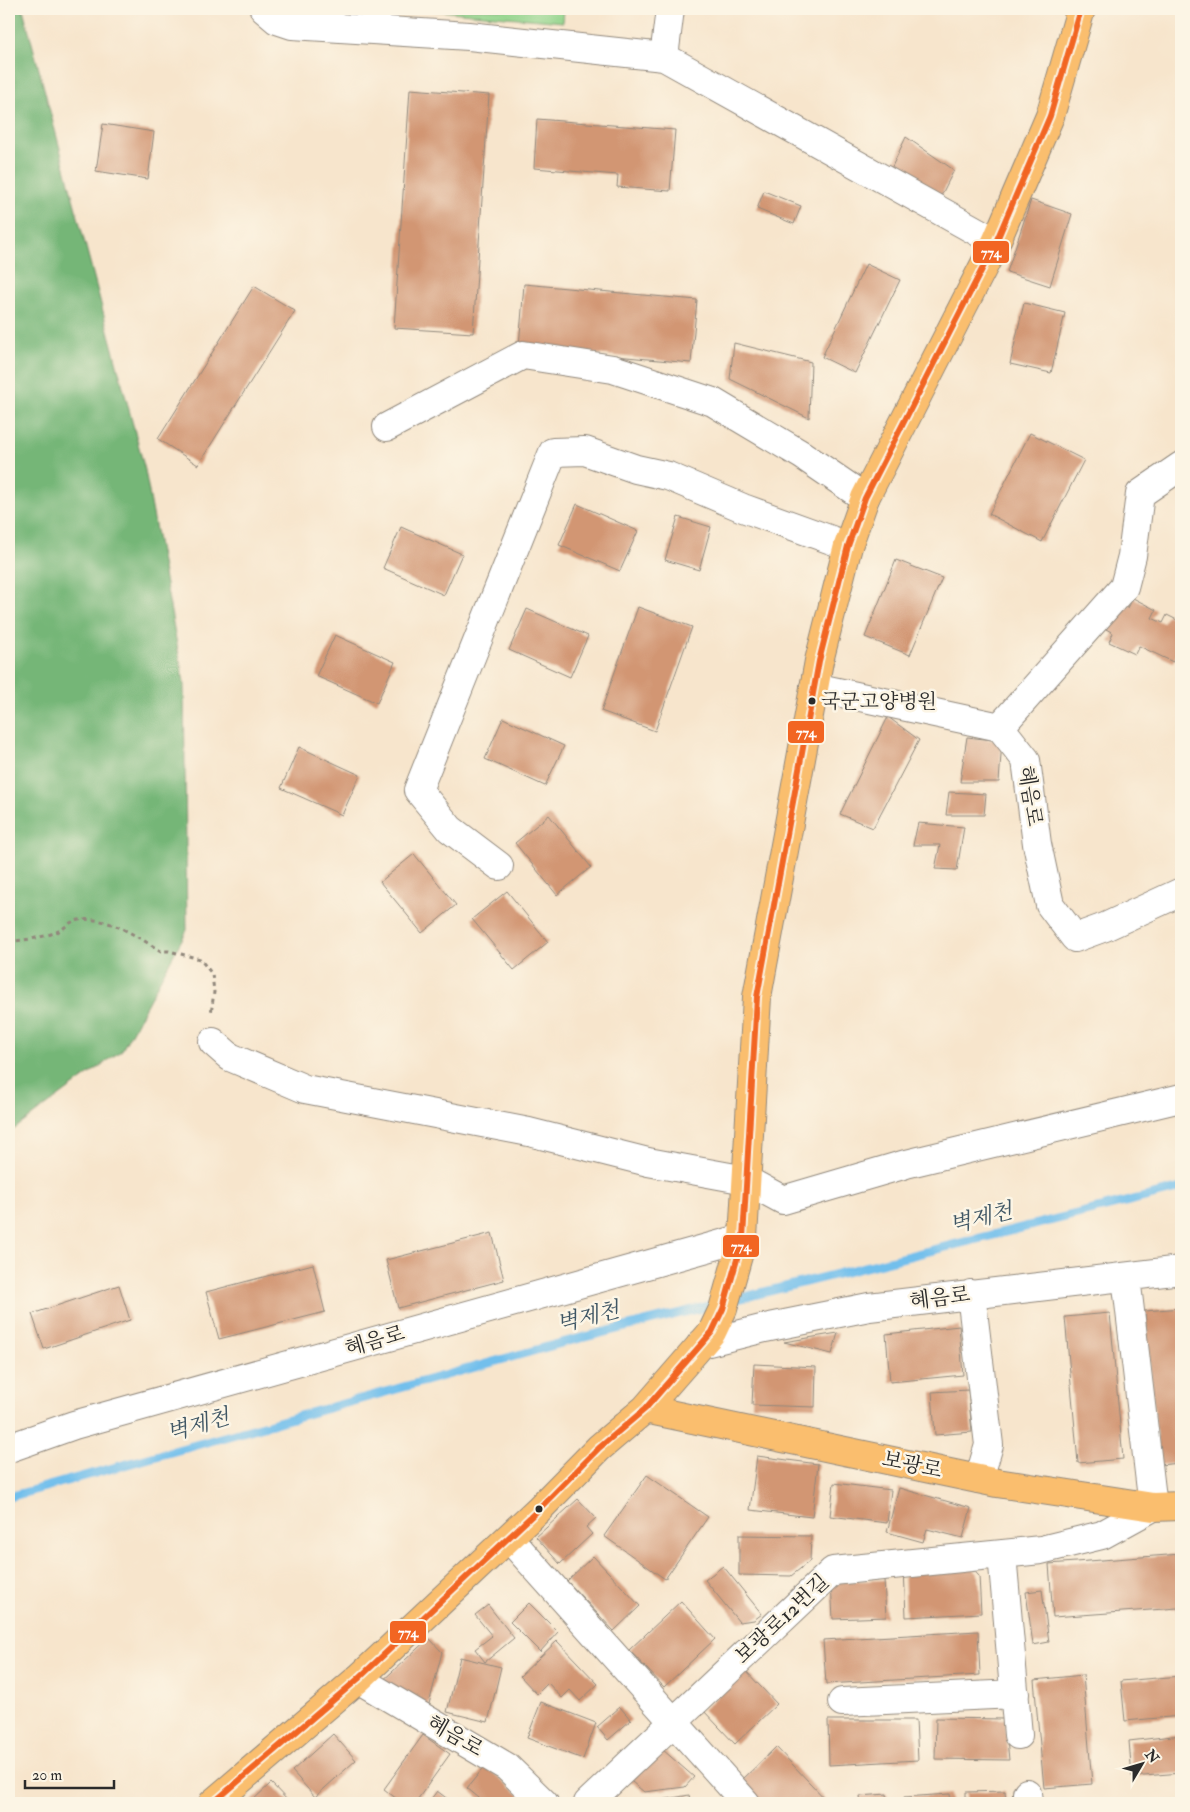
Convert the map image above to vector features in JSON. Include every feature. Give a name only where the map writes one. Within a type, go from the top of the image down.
[{"type":"main road","points":[[213,1803],[358,1679],[509,1538],[598,1448],[645,1410],[707,1338],[724,1309],[740,1248],[757,997],[818,661],[848,546],[864,498],[996,242],[1050,116],[1081,9]]},
{"type":"main road","name":"보광로","points":[[645,1410],[979,1479],[1153,1507],[1181,1506]]},
{"type":"street","points":[[264,9],[277,20],[292,24],[469,36],[664,57],[996,242]]},
{"type":"street","points":[[664,57],[670,9]]},
{"type":"street","points":[[387,427],[522,355],[613,369],[713,402],[802,455],[864,498]]},
{"type":"street","points":[[499,866],[450,829],[418,790],[552,452],[585,452],[636,469],[668,476],[743,508],[848,546]]},
{"type":"street","points":[[814,687],[1000,727],[1124,587],[1132,556],[1140,494],[1181,466]]},
{"type":"street","name":"혜음로","points":[[1000,727],[1026,760],[1037,844],[1050,905],[1075,938],[1106,927],[1181,892]]},
{"type":"street","points":[[213,1042],[230,1057],[305,1089],[529,1132],[648,1162],[746,1180],[783,1200],[906,1164],[1181,1098]]},
{"type":"street","name":"혜음로","points":[[9,1448],[83,1423],[740,1248]]},
{"type":"street","name":"혜음로","points":[[707,1338],[869,1307],[1181,1270]]},
{"type":"street","points":[[1126,1276],[1153,1507]]},
{"type":"street","points":[[971,1294],[989,1445],[979,1479]]},
{"type":"street","name":"보광로12번길","points":[[588,1803],[833,1571],[1041,1550],[1102,1535],[1153,1507]]},
{"type":"street","points":[[509,1538],[746,1803]]},
{"type":"street","points":[[1002,1554],[1018,1735]]},
{"type":"street","name":"혜음로","points":[[358,1679],[507,1767],[544,1803]]},
{"type":"street","points":[[842,1702],[1015,1694]]},
{"type":"path","points":[[9,941],[18,941],[60,931],[73,921],[88,919],[119,926],[161,951],[169,951],[200,959],[212,974],[214,992],[209,1024],[213,1042]]},
{"type":"green space","points":[[9,9],[23,9],[145,470],[184,683],[187,930],[122,1050],[9,1133]]},
{"type":"green space","points":[[416,9],[564,9],[563,22]]},
{"type":"building","points":[[410,89],[489,95],[473,333],[394,328]]},
{"type":"building","points":[[537,119],[675,130],[670,191],[617,187],[618,175],[534,168]]},
{"type":"building","points":[[103,124],[154,132],[148,179],[96,171]]},
{"type":"building","points":[[906,137],[954,170],[940,198],[889,173]]},
{"type":"building","points":[[764,191],[801,206],[794,224],[757,209]]},
{"type":"building","points":[[1031,200],[1072,214],[1050,286],[1007,272]]},
{"type":"building","points":[[866,264],[900,280],[855,373],[822,357]]},
{"type":"building","points":[[524,284],[697,300],[691,363],[519,347]]},
{"type":"building","points":[[254,286],[295,311],[198,465],[158,439]]},
{"type":"building","points":[[1024,303],[1065,313],[1051,373],[1010,364]]},
{"type":"building","points":[[734,343],[811,362],[809,418],[730,379]]},
{"type":"building","points":[[1030,433],[1084,460],[1042,542],[989,514]]},
{"type":"building","points":[[577,504],[638,531],[620,571],[559,545]]},
{"type":"building","points":[[678,517],[711,527],[699,570],[665,560]]},
{"type":"building","points":[[401,527],[462,554],[444,595],[383,568]]},
{"type":"building","points":[[896,560],[942,578],[910,655],[865,637]]},
{"type":"building","points":[[1133,598],[1156,610],[1152,618],[1163,623],[1167,615],[1181,622],[1181,645],[1173,662],[1139,646],[1135,654],[1109,642],[1113,633],[1106,629],[1119,603],[1128,608]]},
{"type":"building","points":[[638,607],[692,627],[655,731],[601,711]]},
{"type":"building","points":[[527,609],[588,636],[570,677],[509,650]]},
{"type":"building","points":[[335,635],[395,662],[377,703],[316,676]]},
{"type":"building","points":[[888,717],[919,740],[873,828],[840,814]]},
{"type":"building","points":[[503,718],[564,746],[545,786],[485,759]]},
{"type":"building","points":[[967,737],[1002,741],[999,782],[960,782]]},
{"type":"building","points":[[299,747],[360,775],[342,815],[281,788]]},
{"type":"building","points":[[949,792],[986,794],[984,815],[946,815]]},
{"type":"building","points":[[549,815],[591,867],[557,895],[515,843]]},
{"type":"building","points":[[918,823],[964,827],[957,870],[935,869],[940,845],[913,845]]},
{"type":"building","points":[[414,854],[456,905],[422,933],[380,882]]},
{"type":"building","points":[[507,891],[548,942],[514,970],[472,919]]},
{"type":"building","points":[[492,1233],[504,1280],[398,1308],[386,1260]]},
{"type":"building","points":[[313,1264],[325,1312],[219,1339],[206,1292]]},
{"type":"building","points":[[119,1285],[130,1320],[44,1349],[32,1314]]},
{"type":"building","points":[[1181,1308],[1181,1463],[1159,1465],[1145,1311]]},
{"type":"building","points":[[1110,1313],[1123,1459],[1078,1463],[1065,1317]]},
{"type":"building","points":[[959,1326],[963,1375],[890,1382],[886,1334]]},
{"type":"building","points":[[838,1333],[832,1354],[784,1342]]},
{"type":"building","points":[[754,1364],[816,1367],[815,1407],[752,1405]]},
{"type":"building","points":[[968,1390],[972,1432],[935,1435],[932,1392]]},
{"type":"building","points":[[757,1456],[818,1464],[812,1517],[750,1510]]},
{"type":"building","points":[[647,1475],[708,1517],[665,1579],[604,1536]]},
{"type":"building","points":[[834,1483],[891,1490],[887,1523],[830,1516]]},
{"type":"building","points":[[899,1488],[971,1508],[963,1538],[927,1529],[923,1542],[887,1532]]},
{"type":"building","points":[[578,1499],[596,1518],[586,1527],[592,1534],[560,1564],[536,1537]]},
{"type":"building","points":[[739,1535],[811,1536],[810,1561],[791,1576],[739,1575]]},
{"type":"building","points":[[1181,1554],[1181,1629],[1178,1608],[1053,1617],[1049,1564]]},
{"type":"building","points":[[593,1556],[640,1606],[614,1631],[567,1581]]},
{"type":"building","points":[[967,1563],[979,1576],[981,1613],[906,1617],[904,1567]]},
{"type":"building","points":[[723,1566],[762,1614],[754,1620],[739,1622],[705,1580]]},
{"type":"building","points":[[884,1580],[886,1617],[833,1619],[831,1582]]},
{"type":"building","points":[[1042,1590],[1049,1642],[1033,1645],[1026,1592]]},
{"type":"building","points":[[681,1601],[715,1639],[664,1687],[629,1650]]},
{"type":"building","points":[[529,1603],[558,1632],[540,1652],[510,1622]]},
{"type":"building","points":[[488,1605],[514,1638],[485,1662],[475,1649],[492,1636],[475,1615]]},
{"type":"building","points":[[978,1631],[980,1675],[826,1684],[823,1640]]},
{"type":"building","points":[[429,1638],[442,1652],[428,1708],[380,1683]]},
{"type":"building","points":[[557,1641],[598,1684],[580,1701],[570,1690],[562,1698],[548,1683],[537,1694],[520,1676]]},
{"type":"building","points":[[460,1657],[501,1667],[488,1722],[447,1712]]},
{"type":"building","points":[[745,1670],[777,1704],[735,1744],[703,1710]]},
{"type":"building","points":[[1083,1675],[1092,1784],[1044,1788],[1034,1680]]},
{"type":"building","points":[[1181,1676],[1181,1716],[1125,1721],[1121,1681]]},
{"type":"building","points":[[541,1702],[596,1723],[583,1759],[527,1738]]},
{"type":"building","points":[[620,1707],[631,1720],[608,1740],[597,1727]]},
{"type":"building","points":[[936,1718],[1005,1719],[1009,1760],[935,1759]]},
{"type":"building","points":[[828,1720],[916,1720],[918,1760],[829,1765]]},
{"type":"building","points":[[333,1734],[356,1760],[315,1797],[292,1771]]},
{"type":"building","points":[[423,1735],[450,1754],[415,1803],[402,1803],[384,1789]]},
{"type":"building","points":[[1181,1735],[1181,1773],[1132,1777],[1129,1741]]},
{"type":"building","points":[[655,1743],[694,1777],[685,1787],[644,1792],[626,1777]]},
{"type":"building","points":[[776,1747],[827,1801],[824,1803],[760,1803],[740,1782]]},
{"type":"building","points":[[485,1766],[529,1803],[485,1803],[467,1788]]},
{"type":"building","points":[[271,1783],[290,1803],[250,1803]]},
{"type":"building","points":[[437,1791],[453,1803],[428,1803]]},
{"type":"building","points":[[1005,1791],[1006,1803],[966,1803],[966,1792]]},
{"type":"building","points":[[887,1794],[888,1803],[861,1803],[860,1796]]},
{"type":"building","points":[[950,1794],[951,1803],[904,1803],[904,1797]]},
{"type":"building","points":[[689,1795],[691,1803],[651,1803],[651,1802]]},
{"type":"waterway","name":"벽제천","points":[[9,1497],[565,1342],[1181,1188]]},
{"type":"transit line","name":"774","points":[[213,1803],[358,1679],[538,1510],[599,1448],[645,1409],[712,1332],[723,1309],[743,1238],[757,997],[819,661],[848,546],[865,498],[996,242],[1050,116],[1081,9]]},
{"type":"place","name":"국군고양병원","points":[[812,701]]}]
